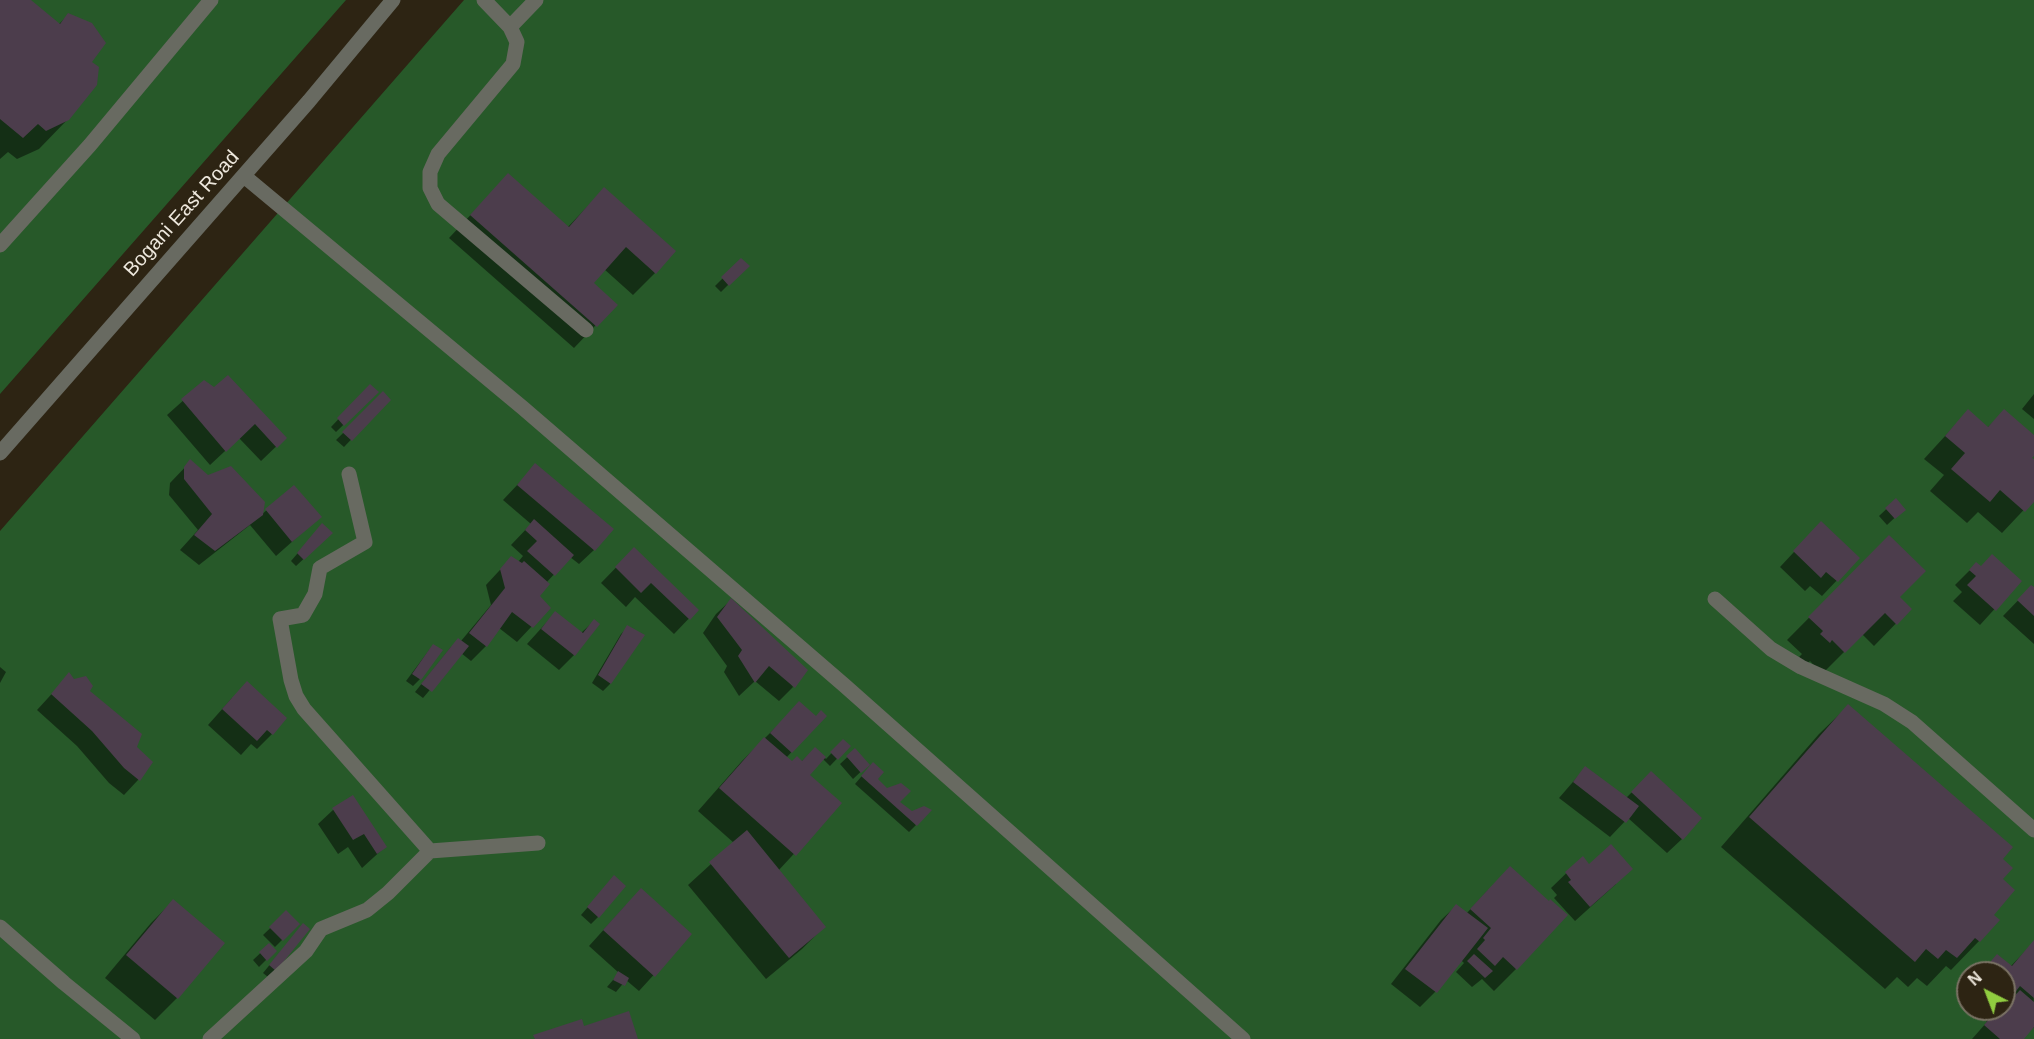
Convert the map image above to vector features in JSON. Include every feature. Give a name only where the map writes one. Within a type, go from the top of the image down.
[{"type":"street","points":[[0,245],[90,146],[206,5],[189,0]]},
{"type":"street","name":"Bogani East Road","points":[[0,453],[244,176],[393,0]]},
{"type":"street","points":[[484,0],[510,27],[518,42],[513,64],[438,154],[430,172],[430,188],[438,204],[586,330]]},
{"type":"street","points":[[510,27],[536,0]]},
{"type":"street","points":[[244,176],[523,408],[835,677],[1243,1039]]},
{"type":"street","points":[[349,474],[365,542],[320,568],[315,594],[303,615],[280,619],[291,680],[296,696],[304,709],[429,851]]},
{"type":"street","points":[[1715,599],[1771,649],[1801,667],[1884,704],[1912,722],[2034,830]]},
{"type":"street","points":[[210,1039],[306,951],[321,929],[367,910],[388,893],[429,851],[538,843]]},
{"type":"street","points":[[0,927],[133,1039]]},
{"type":"green space","points":[[0,0],[346,0],[0,394]]},
{"type":"green space","points":[[464,0],[2034,0],[2034,1039],[0,1039],[0,531]]},
{"type":"building","points":[[0,0],[31,0],[60,24],[68,13],[92,23],[106,43],[92,62],[99,67],[97,85],[69,120],[46,131],[38,124],[23,138],[0,119]]},
{"type":"building","points":[[508,173],[569,227],[604,187],[676,251],[656,274],[626,247],[594,283],[618,305],[597,327],[470,215]]},
{"type":"building","points":[[741,258],[750,266],[729,286],[721,277]]},
{"type":"building","points":[[228,375],[287,438],[277,448],[255,424],[226,452],[181,399],[204,380],[214,387]]},
{"type":"building","points":[[370,384],[379,392],[344,426],[337,418]]},
{"type":"building","points":[[383,391],[391,400],[352,441],[342,432]]},
{"type":"building","points":[[1968,409],[1988,427],[2004,409],[2034,435],[2034,456],[2032,458],[2034,459],[2034,502],[2025,512],[2000,490],[1990,502],[1951,469],[1965,453],[1945,436]]},
{"type":"building","points":[[190,459],[208,475],[231,466],[265,502],[263,515],[215,551],[194,535],[212,514],[184,479],[184,467]]},
{"type":"building","points":[[535,463],[614,529],[595,551],[517,485]]},
{"type":"building","points":[[294,485],[322,517],[292,542],[265,509]]},
{"type":"building","points":[[1896,498],[1906,510],[1895,519],[1885,508]]},
{"type":"building","points":[[534,519],[574,555],[555,576],[527,551],[537,541],[525,530]]},
{"type":"building","points":[[1821,521],[1860,558],[1838,582],[1826,572],[1821,578],[1793,551]]},
{"type":"building","points":[[322,523],[333,533],[304,560],[297,553]]},
{"type":"building","points":[[1889,535],[1926,571],[1900,597],[1912,609],[1897,625],[1885,613],[1845,653],[1832,640],[1830,643],[1820,634],[1823,631],[1808,617]]},
{"type":"building","points":[[634,547],[699,610],[690,620],[651,583],[641,593],[615,567]]},
{"type":"building","points":[[1992,554],[2022,581],[1996,611],[1967,585],[1976,576],[1969,570],[1976,562],[1981,566]]},
{"type":"building","points":[[511,556],[522,563],[524,561],[550,584],[540,596],[551,608],[533,628],[512,612],[487,647],[469,633],[505,588],[500,569]]},
{"type":"building","points":[[2031,585],[2034,587],[2034,616],[2017,600]]},
{"type":"building","points":[[731,598],[808,670],[795,688],[769,666],[755,683],[738,656],[742,650],[717,617]]},
{"type":"building","points":[[555,611],[583,633],[594,619],[600,624],[575,656],[541,629]]},
{"type":"building","points":[[627,625],[645,635],[611,684],[598,675]]},
{"type":"building","points":[[458,638],[469,646],[432,692],[421,684]]},
{"type":"building","points":[[433,644],[443,650],[421,680],[412,674]]},
{"type":"building","points":[[69,672],[74,679],[86,676],[93,686],[90,691],[142,734],[137,747],[153,762],[140,781],[124,768],[92,731],[51,694]]},
{"type":"building","points":[[247,681],[287,718],[273,735],[267,730],[257,741],[222,709]]},
{"type":"building","points":[[799,701],[816,716],[821,710],[827,716],[792,753],[770,733]]},
{"type":"building","points":[[1848,704],[2013,847],[2003,859],[2013,868],[2003,879],[2015,890],[1994,915],[2000,920],[1980,942],[1975,938],[1957,958],[1946,950],[1938,959],[1926,949],[1915,962],[1749,817]]},
{"type":"building","points":[[764,737],[792,761],[797,756],[802,761],[815,747],[826,757],[810,775],[842,803],[796,856],[719,788]]},
{"type":"building","points":[[843,739],[851,746],[838,760],[830,752]]},
{"type":"building","points":[[855,748],[870,765],[861,773],[846,756]]},
{"type":"building","points":[[873,762],[884,772],[878,779],[887,788],[901,783],[911,791],[900,802],[912,811],[924,806],[932,810],[917,826],[861,776]]},
{"type":"building","points":[[1585,766],[1639,806],[1626,823],[1573,782]]},
{"type":"building","points":[[1651,771],[1702,818],[1683,840],[1631,792]]},
{"type":"building","points":[[353,795],[387,847],[377,854],[364,834],[353,840],[332,808]]},
{"type":"building","points":[[747,830],[826,927],[789,958],[709,862]]},
{"type":"building","points":[[1611,844],[1633,869],[1590,907],[1568,882],[1571,880],[1565,872],[1583,856],[1589,864]]},
{"type":"building","points":[[1510,866],[1568,915],[1517,970],[1503,957],[1495,966],[1477,949],[1491,928],[1470,909]]},
{"type":"building","points":[[614,875],[626,886],[599,918],[587,907]]},
{"type":"building","points":[[641,888],[692,934],[655,977],[603,930]]},
{"type":"building","points":[[173,899],[225,943],[178,999],[126,955]]},
{"type":"building","points":[[1456,904],[1488,928],[1437,993],[1405,969]]},
{"type":"building","points":[[286,910],[300,924],[283,941],[269,927]]},
{"type":"building","points":[[303,923],[310,929],[276,971],[269,965]]},
{"type":"building","points":[[2034,940],[2034,998],[2020,986],[2016,991],[2016,961]]},
{"type":"building","points":[[269,943],[277,951],[267,961],[259,952]]},
{"type":"building","points":[[1474,954],[1493,971],[1485,978],[1467,961]]},
{"type":"building","points":[[1997,954],[2006,961],[1991,961]]},
{"type":"building","points":[[618,971],[629,978],[625,986],[613,980]]},
{"type":"building","points":[[2020,990],[2034,1002],[2034,1027],[2024,1039],[2000,1039],[1984,1025],[1988,1021],[2016,1021],[2016,994]]},
{"type":"building","points":[[629,1011],[638,1039],[535,1039],[533,1035],[582,1019],[584,1026]]}]
